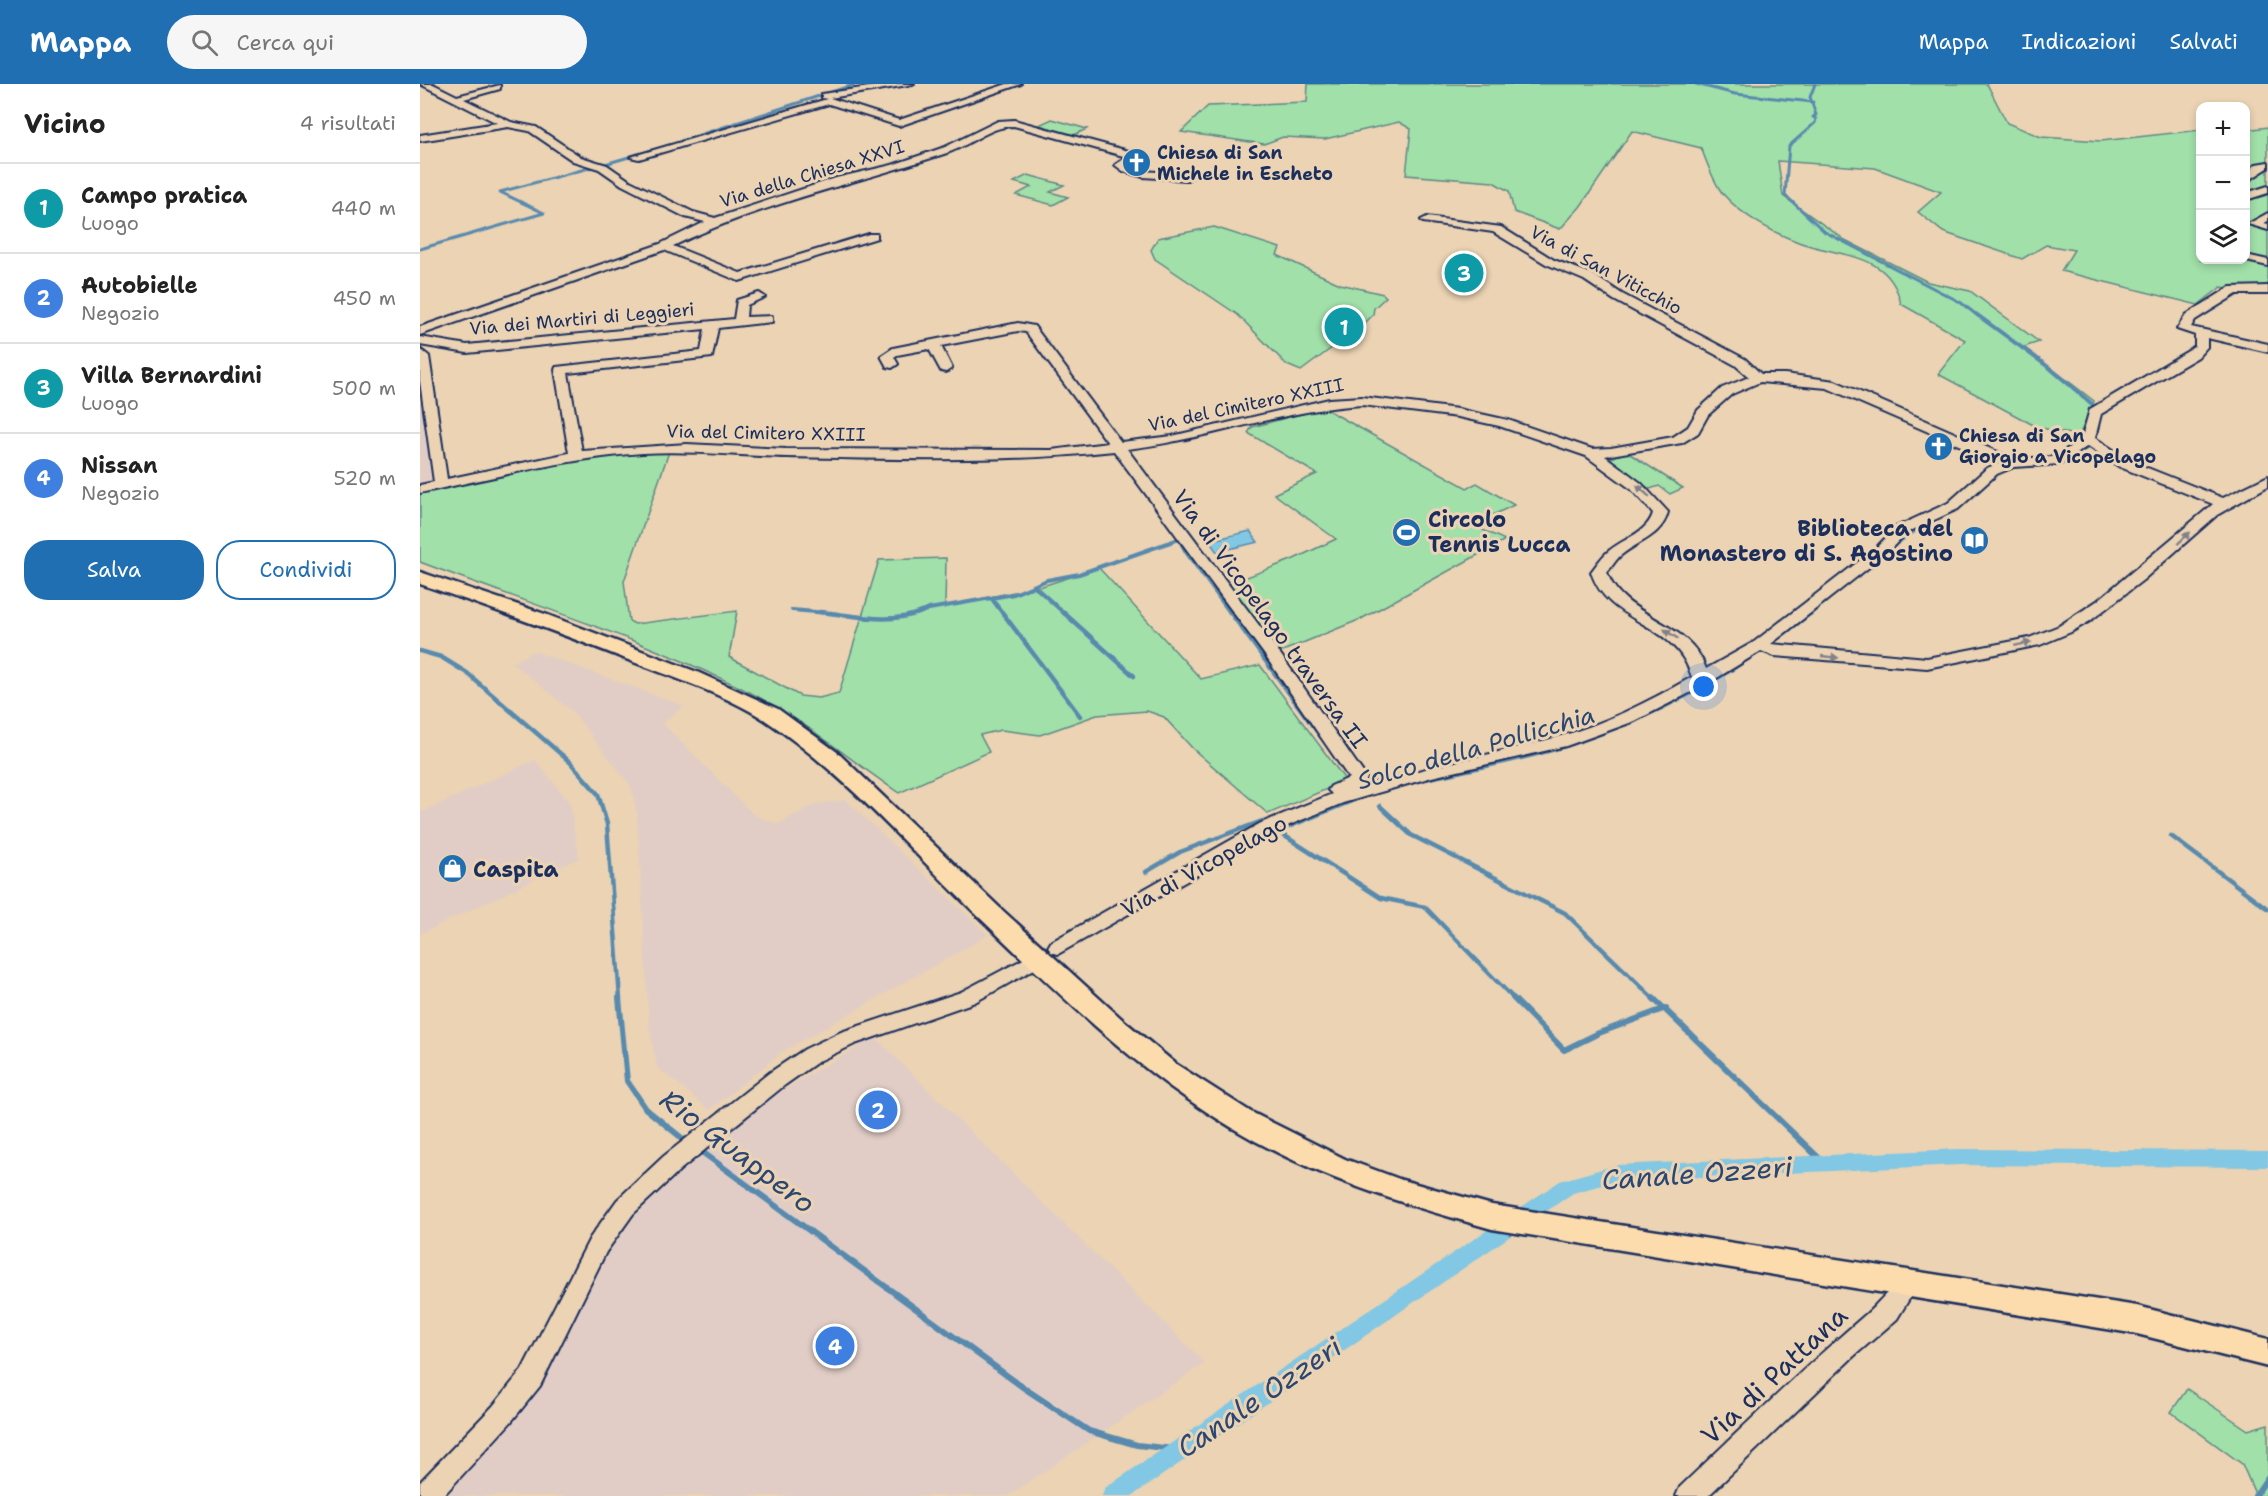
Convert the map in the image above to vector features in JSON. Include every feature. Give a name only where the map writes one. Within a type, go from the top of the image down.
[{"type":"main road","points":[[420,578],[538,618],[690,676],[770,714],[829,757],[991,914],[1114,1027],[1167,1071],[1241,1120],[1311,1156],[1360,1177],[1492,1217],[2115,1317],[2193,1333],[2268,1353]]},
{"type":"main road","points":[[420,585],[446,587]]},
{"type":"street","points":[[425,84],[508,124],[532,129],[578,159],[619,162],[829,101],[899,123],[1016,84]]},
{"type":"street","points":[[619,162],[812,99],[909,84]]},
{"type":"street","points":[[455,99],[497,87]]},
{"type":"street","name":"Via della Chiesa XXVI","points":[[420,331],[664,246],[716,221],[830,183],[895,167],[939,153],[1007,122],[1132,155],[1134,157],[1120,165],[1124,168],[1149,175],[1187,177]]},
{"type":"street","points":[[420,138],[508,124]]},
{"type":"street","points":[[619,162],[626,183],[689,215],[716,221]]},
{"type":"street","points":[[2250,175],[2260,166],[2268,165]]},
{"type":"street","points":[[2250,196],[2268,189]]},
{"type":"street","points":[[2268,216],[2254,224],[2268,226]]},
{"type":"street","name":"Via di San Viticchio","points":[[1427,220],[1479,225],[1506,234],[1511,240],[1550,262],[1588,277],[1618,297],[1740,362],[1758,378]]},
{"type":"street","points":[[664,246],[739,277],[873,236]]},
{"type":"street","points":[[2250,252],[2268,254]]},
{"type":"street","points":[[2250,259],[2268,263]]},
{"type":"street","points":[[2268,290],[2234,290],[2190,318],[2183,329],[2268,348]]},
{"type":"street","points":[[740,322],[741,303],[759,297]]},
{"type":"street","name":"Via dei Martiri di Leggieri","points":[[420,341],[467,349],[768,319]]},
{"type":"street","name":"Via dei Martiri di Leggieri","points":[[576,456],[561,370],[707,354],[712,325]]},
{"type":"street","points":[[892,364],[886,356],[888,354],[1018,327],[1030,329],[1116,447]]},
{"type":"street","points":[[2201,334],[2201,347],[2193,354],[2095,412],[2088,439],[2125,464],[2225,504]]},
{"type":"street","points":[[933,344],[946,368]]},
{"type":"street","points":[[420,353],[423,356],[441,484]]},
{"type":"street","name":"Via del Cimitero XXIII","points":[[420,489],[576,456],[611,451],[687,448],[786,453],[1051,454],[1172,440],[1329,403],[1362,401],[1406,404],[1491,420],[1591,453],[1611,452],[1677,440],[1693,430],[1703,413],[1727,391],[1758,378],[1785,378],[1830,384],[2012,464]]},
{"type":"street","name":"Via di Vicopelago","points":[[1058,947],[1221,852],[1268,827],[1319,806],[1429,772],[1560,741],[1629,717],[1765,647],[1881,551],[1901,530],[1953,506],[1992,471],[2012,464],[2055,461],[2088,439]]},
{"type":"street","name":"Via di Vicopelago traversa II","points":[[1116,447],[1270,651],[1358,777],[1356,783],[1333,791],[1319,806]]},
{"type":"street","points":[[1591,453],[1643,491],[1660,512],[1658,524],[1605,563],[1599,572],[1603,587],[1616,600],[1672,634],[1689,648],[1696,658],[1701,680]]},
{"type":"street","points":[[1765,647],[1889,662],[1928,663],[2041,640],[2065,630],[2160,560],[2206,517],[2268,480]]},
{"type":"street","points":[[425,1496],[502,1414],[531,1378],[598,1245],[625,1207],[672,1163],[777,1079],[812,1055],[848,1038],[968,998],[1031,962]]},
{"type":"street","name":"Via di Pattana","points":[[1689,1496],[1845,1348],[1888,1311],[1899,1296]]},
{"type":"shaded area","points":[[420,385],[432,483],[420,486]]},
{"type":"shaded area","points":[[534,651],[684,706],[662,723],[755,816],[778,824],[815,804],[846,800],[988,935],[782,1052],[710,1110],[657,1067],[649,1025],[637,814],[631,786],[573,712],[513,663]]},
{"type":"shaded area","points":[[535,760],[570,803],[579,858],[420,934],[420,813]]},
{"type":"shaded area","points":[[875,1037],[1205,1363],[1008,1496],[441,1496],[514,1418],[614,1236],[644,1199],[757,1105]]},
{"type":"green space","points":[[1308,84],[1987,84],[2007,123],[2041,137],[2101,141],[2196,130],[2196,264],[2250,264],[2250,129],[2268,127],[2268,293],[2221,287],[2198,305],[2061,271],[2074,250],[2046,245],[2022,259],[1943,232],[1918,212],[1941,192],[1875,168],[1778,161],[1783,196],[1845,240],[1928,282],[1970,291],[2039,342],[2024,347],[2094,401],[2079,436],[2037,427],[1938,374],[1965,340],[1901,304],[1895,287],[1886,274],[1875,266],[1862,259],[1816,248],[1791,239],[1759,223],[1740,210],[1719,189],[1701,148],[1632,131],[1580,207],[1560,229],[1514,212],[1509,191],[1493,182],[1406,175],[1411,129],[1399,122],[1325,139],[1283,137],[1264,144],[1181,132],[1208,106],[1307,102]]},
{"type":"green space","points":[[1052,119],[1087,129],[1074,135],[1039,125]]},
{"type":"green space","points":[[1028,175],[1064,185],[1050,192],[1068,197],[1053,205],[1016,195],[1031,187],[1014,182]]},
{"type":"green space","points":[[1214,227],[1280,248],[1277,255],[1340,284],[1383,294],[1386,297],[1374,308],[1373,315],[1365,323],[1301,371],[1287,365],[1238,315],[1155,259],[1151,250],[1158,238]]},
{"type":"green space","name":"Circolo Tennis Lucca","points":[[1324,408],[1467,488],[1477,483],[1514,505],[1472,525],[1505,540],[1361,619],[1278,653],[1226,585],[1294,559],[1336,539],[1274,494],[1317,474],[1248,433],[1252,427]]},
{"type":"green space","points":[[671,446],[624,581],[629,621],[635,624],[737,611],[729,657],[800,696],[819,698],[839,693],[879,560],[946,558],[945,606],[1039,587],[1099,568],[1201,679],[1260,665],[1346,781],[1268,814],[1193,749],[1164,717],[1147,711],[1097,715],[1040,735],[1001,730],[980,735],[989,752],[899,793],[808,728],[751,693],[629,639],[420,562],[420,492],[513,468],[576,455],[607,450]]},
{"type":"green space","points":[[1627,452],[1683,488],[1670,494],[1659,486],[1650,489],[1606,460]]},
{"type":"green space","points":[[2187,1389],[2248,1430],[2268,1424],[2268,1496],[2256,1496],[2242,1464],[2171,1412]]},
{"type":"water","points":[[1250,531],[1258,542],[1217,552],[1209,541]]},
{"type":"waterway","points":[[681,141],[856,84]]},
{"type":"waterway","points":[[1696,84],[1735,94],[1812,102]]},
{"type":"waterway","name":"Solco della Pollicchia","points":[[1812,102],[1810,97],[1815,84]]},
{"type":"waterway","name":"Solco della Pollicchia","points":[[1812,102],[1816,115],[1813,117],[1816,119],[1815,123],[1789,146],[1785,195],[1825,232],[1960,302],[1978,316]]},
{"type":"waterway","points":[[605,164],[670,145]]},
{"type":"waterway","points":[[420,249],[544,213],[500,192],[593,167]]},
{"type":"waterway","name":"Solco della Pollicchia","points":[[1976,314],[2051,369],[2092,404]]},
{"type":"waterway","name":"Solco della Pollicchia","points":[[2095,439],[2098,424]]},
{"type":"waterway","name":"Solco della Pollicchia","points":[[2028,466],[2061,464],[2091,445]]},
{"type":"waterway","name":"Solco della Pollicchia","points":[[1858,576],[1896,543],[1919,528]]},
{"type":"waterway","points":[[1177,535],[1186,552],[1231,614]]},
{"type":"waterway","points":[[917,614],[929,609],[1014,594],[1047,580],[1079,574],[1179,539]]},
{"type":"waterway","points":[[1034,586],[1065,614]]},
{"type":"waterway","name":"Solco della Pollicchia","points":[[1810,614],[1844,586]]},
{"type":"waterway","points":[[992,599],[1003,614]]},
{"type":"waterway","points":[[792,610],[829,613]]},
{"type":"waterway","points":[[820,612],[829,613]]},
{"type":"waterway","points":[[829,613],[884,619],[921,612]]},
{"type":"waterway","points":[[1002,612],[1080,716]]},
{"type":"waterway","points":[[1063,612],[1134,676]]},
{"type":"waterway","points":[[1230,612],[1321,737]]},
{"type":"waterway","name":"Solco della Pollicchia","points":[[1413,782],[1557,748],[1640,718],[1730,670],[1786,633],[1812,612]]},
{"type":"waterway","points":[[829,613],[839,614]]},
{"type":"waterway","name":"Rio Guappero","points":[[420,651],[441,657],[467,673],[570,762],[598,794],[607,824],[620,999]]},
{"type":"waterway","name":"Solco della Pollicchia","points":[[1278,831],[1359,798]]},
{"type":"waterway","points":[[1380,806],[1411,835],[1565,913],[1654,999]]},
{"type":"waterway","name":"Solco della Pollicchia","points":[[1146,872],[1180,852],[1262,821]]},
{"type":"waterway","points":[[1278,831],[1381,898],[1425,907],[1514,999]]},
{"type":"waterway","points":[[2171,836],[2268,909]]},
{"type":"waterway","name":"Rio Guappero","points":[[619,998],[627,1081],[646,1109],[688,1143]]},
{"type":"waterway","points":[[1513,998],[1564,1050],[1599,1033],[1664,1009]]},
{"type":"waterway","points":[[1653,998],[1664,1009]]},
{"type":"waterway","points":[[1664,1009],[1824,1163]]},
{"type":"waterway","name":"Rio Guappero","points":[[698,1149],[1024,1388],[1089,1431],[1137,1445],[1183,1450]]},
{"type":"waterway","name":"Canale Ozzeri","points":[[1113,1496],[1567,1187],[1616,1173],[1959,1157],[2268,1159]]},
{"type":"waterway","points":[[2255,1496],[2268,1477]]},
{"type":"place","name":"Chiesa di San Michele in Escheto","points":[[1136,163]]},
{"type":"place","name":"Villa Bernardini","points":[[1464,273]]},
{"type":"place","name":"Campo pratica","points":[[1344,327]]},
{"type":"place","name":"Chiesa di San Giorgio a Vicopelago","points":[[1938,446]]},
{"type":"place","name":"Circolo Tennis Lucca","points":[[1407,532]]},
{"type":"place","name":"Biblioteca del Monastero di S. Agostino","points":[[1974,541]]},
{"type":"place","name":"Caspita","points":[[452,869]]},
{"type":"place","name":"Autobielle","points":[[878,1110]]},
{"type":"place","name":"Nissan","points":[[835,1346]]}]
